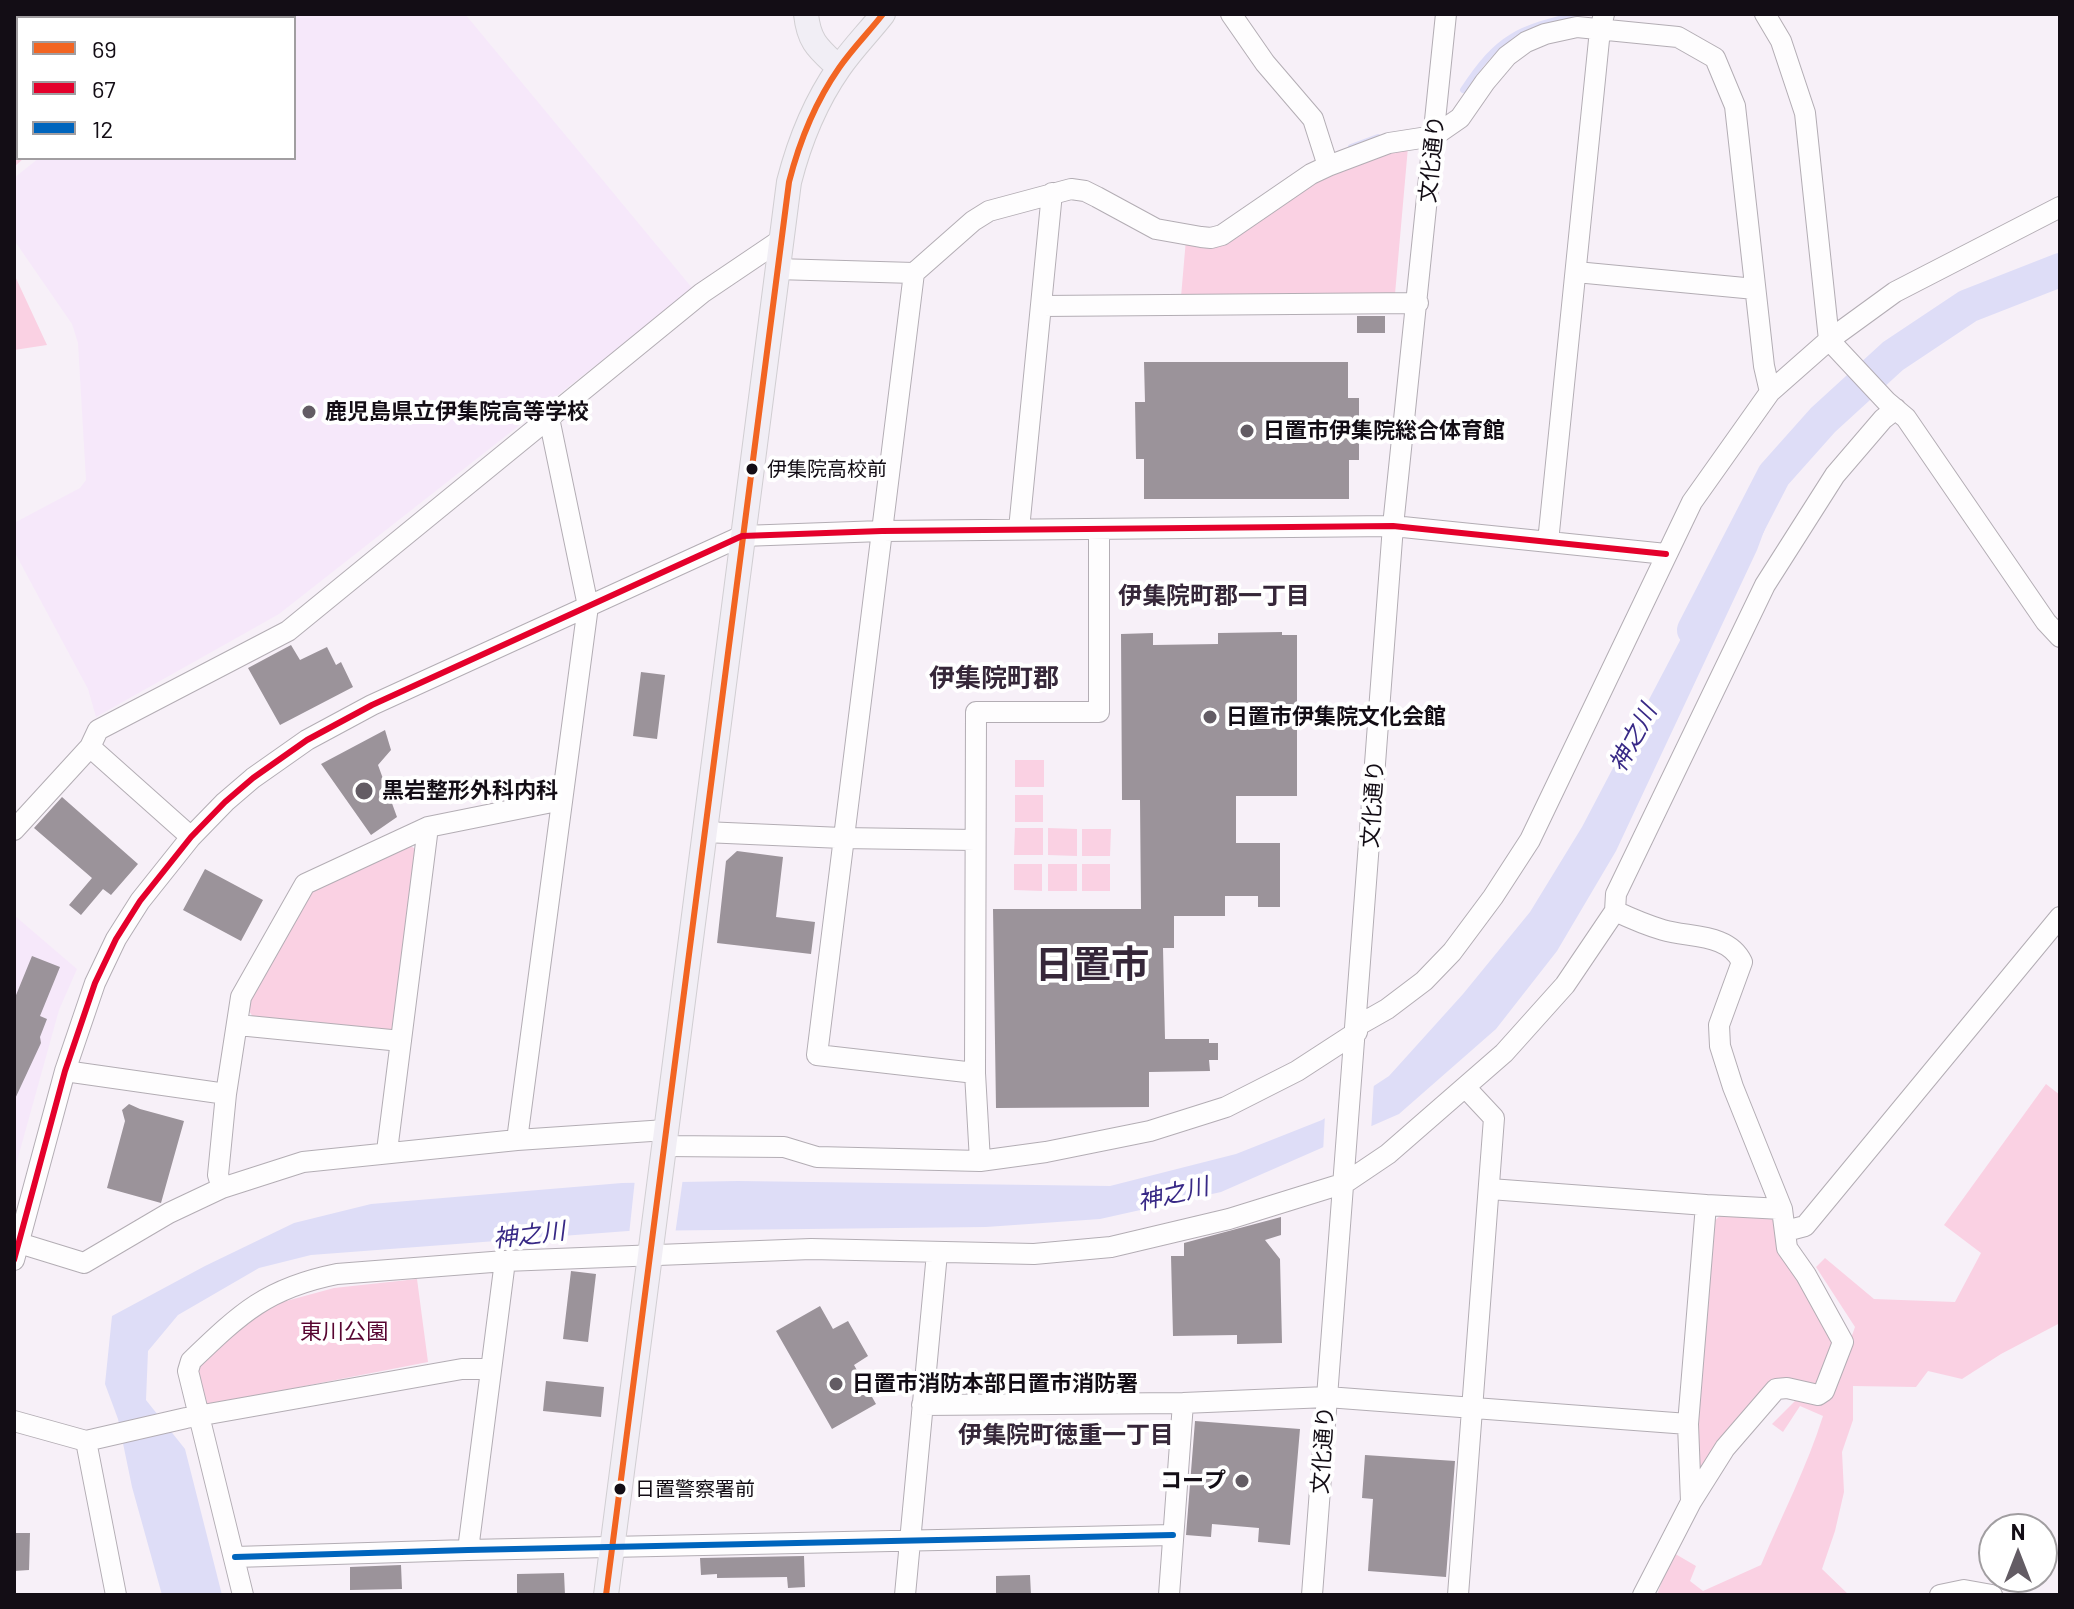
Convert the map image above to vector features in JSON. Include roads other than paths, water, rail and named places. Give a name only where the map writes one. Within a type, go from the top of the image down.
[{"type":"main road","points":[[806,14],[814,44],[839,68]]},
{"type":"main road","points":[[606,1595],[779,241],[794,161],[818,106],[839,68],[883,14]]},
{"type":"street","points":[[1231,14],[1265,63],[1313,119],[1326,161]]},
{"type":"street","name":"文化通り","points":[[1312,1595],[1393,526],[1446,14]]},
{"type":"street","points":[[1765,14],[1781,41],[1805,113],[1833,345],[1906,418],[2046,622],[2060,637]]},
{"type":"street","points":[[1548,542],[1602,22]]},
{"type":"street","points":[[975,1073],[817,1055],[914,273],[973,221],[989,211],[1071,189],[1085,191],[1156,229],[1211,238],[1230,230],[1326,161],[1389,143],[1434,136],[1460,118],[1507,56],[1526,42],[1545,34],[1602,22],[1678,37],[1715,58],[1735,106],[1764,366],[1770,392]]},
{"type":"street","points":[[1019,529],[1052,193]]},
{"type":"street","points":[[1666,554],[1393,526],[882,531],[742,536],[372,705],[307,740],[253,778],[191,837],[140,901],[116,939],[95,983],[65,1071],[16,1252],[84,1263],[169,1213],[222,1188],[303,1162],[517,1140],[784,1147],[817,1157],[980,1161],[1046,1152],[1150,1131],[1226,1107],[1297,1071],[1356,1036],[1424,981],[1452,952],[1493,897],[1530,840],[1692,502],[1770,392],[1833,345],[1895,292],[2060,207]]},
{"type":"street","points":[[14,830],[90,747],[98,730],[288,631],[702,293],[779,241]]},
{"type":"street","points":[[776,269],[914,273]]},
{"type":"street","points":[[1576,272],[1755,289]]},
{"type":"street","points":[[1042,306],[1418,303]]},
{"type":"street","points":[[243,1595],[235,1557],[192,1417],[188,1371],[191,1361],[239,1314],[270,1295],[310,1279],[337,1274],[651,1250],[811,1249],[1034,1254],[1111,1247],[1229,1219],[1345,1183],[1388,1154],[1504,1053],[1565,985],[1615,911],[1616,894],[1765,585],[1835,475],[1891,406]]},
{"type":"street","points":[[517,1140],[588,606],[549,418]]},
{"type":"street","points":[[980,1161],[975,1073],[976,712],[1099,712],[1099,529]]},
{"type":"street","points":[[90,747],[191,837]]},
{"type":"street","points":[[222,1188],[218,1175],[226,1094],[241,997],[305,884],[428,827],[562,800]]},
{"type":"street","points":[[387,1151],[428,827]]},
{"type":"street","points":[[704,832],[975,840]]},
{"type":"street","points":[[1615,911],[1666,931],[1719,941],[1737,951],[1742,962],[1719,1025],[1720,1046],[1733,1087],[1782,1209],[1787,1248],[1806,1275],[1843,1342],[1824,1391],[1818,1395],[1787,1388],[1776,1389],[1725,1448],[1691,1502],[1643,1595]]},
{"type":"street","points":[[1786,1231],[1805,1226],[2060,917]]},
{"type":"street","points":[[238,1025],[401,1041]]},
{"type":"street","points":[[65,1071],[226,1094]]},
{"type":"street","points":[[1458,1595],[1494,1118],[1465,1087]]},
{"type":"street","points":[[1490,1189],[1782,1209]]},
{"type":"street","points":[[1691,1502],[1688,1424],[1706,1205]]},
{"type":"street","points":[[905,1595],[937,1253]]},
{"type":"street","points":[[468,1550],[505,1261]]},
{"type":"street","points":[[14,1421],[94,1439],[192,1417],[462,1369],[489,1369]]},
{"type":"street","points":[[922,1405],[1183,1403],[1327,1397],[1688,1424]]},
{"type":"street","points":[[1169,1595],[1183,1403]]},
{"type":"street","points":[[94,1439],[116,1595]]},
{"type":"street","points":[[235,1557],[1173,1535]]},
{"type":"street","points":[[1940,1595],[1964,1590],[1992,1595]]},
{"type":"water","points":[[1773,507],[1757,550],[1616,851],[1557,951],[1496,1029],[1399,1114],[1221,1192],[1100,1219],[986,1227],[628,1231],[311,1255],[259,1268],[178,1315],[148,1351],[146,1400],[185,1449],[222,1595],[162,1595],[132,1487],[118,1419],[105,1384],[112,1316],[294,1223],[371,1204],[622,1183],[738,1181],[1110,1186],[1236,1154],[1322,1120],[1389,1076],[1463,994],[1530,912],[1582,827],[1685,631]]},
{"type":"waterway","points":[[1463,90],[1488,57],[1512,37],[1540,24],[1579,14]]},
{"type":"waterway","points":[[1351,147],[1378,137]]},
{"type":"waterway","name":"神之川","points":[[1694,630],[1774,475],[1823,420],[1893,356],[1968,306],[2060,270]]},
{"type":"place","name":"鹿児島県立伊集院高等学校","points":[[309,412]]},
{"type":"place","name":"日置市伊集院総合体育館","points":[[1247,431]]},
{"type":"place","name":"伊集院高校前","points":[[752,469]]},
{"type":"place","name":"日置市伊集院文化会館","points":[[1210,717]]},
{"type":"place","name":"黒岩整形外科内科","points":[[364,791]]},
{"type":"place","name":"日置市消防本部日置市消防署","points":[[836,1384]]},
{"type":"place","name":"コープ","points":[[1242,1481]]},
{"type":"place","name":"日置警察署前","points":[[620,1489]]},
{"type":"district","name":"伊集院町郡一丁目","points":[[1214,596]]},
{"type":"district","name":"伊集院町郡","points":[[994,678]]},
{"type":"district","name":"日置市","points":[[1092,965]]},
{"type":"district","name":"伊集院町徳重一丁目","points":[[1066,1435]]},
{"type":"park label","name":"東川公園","points":[[344,1332]]}]
